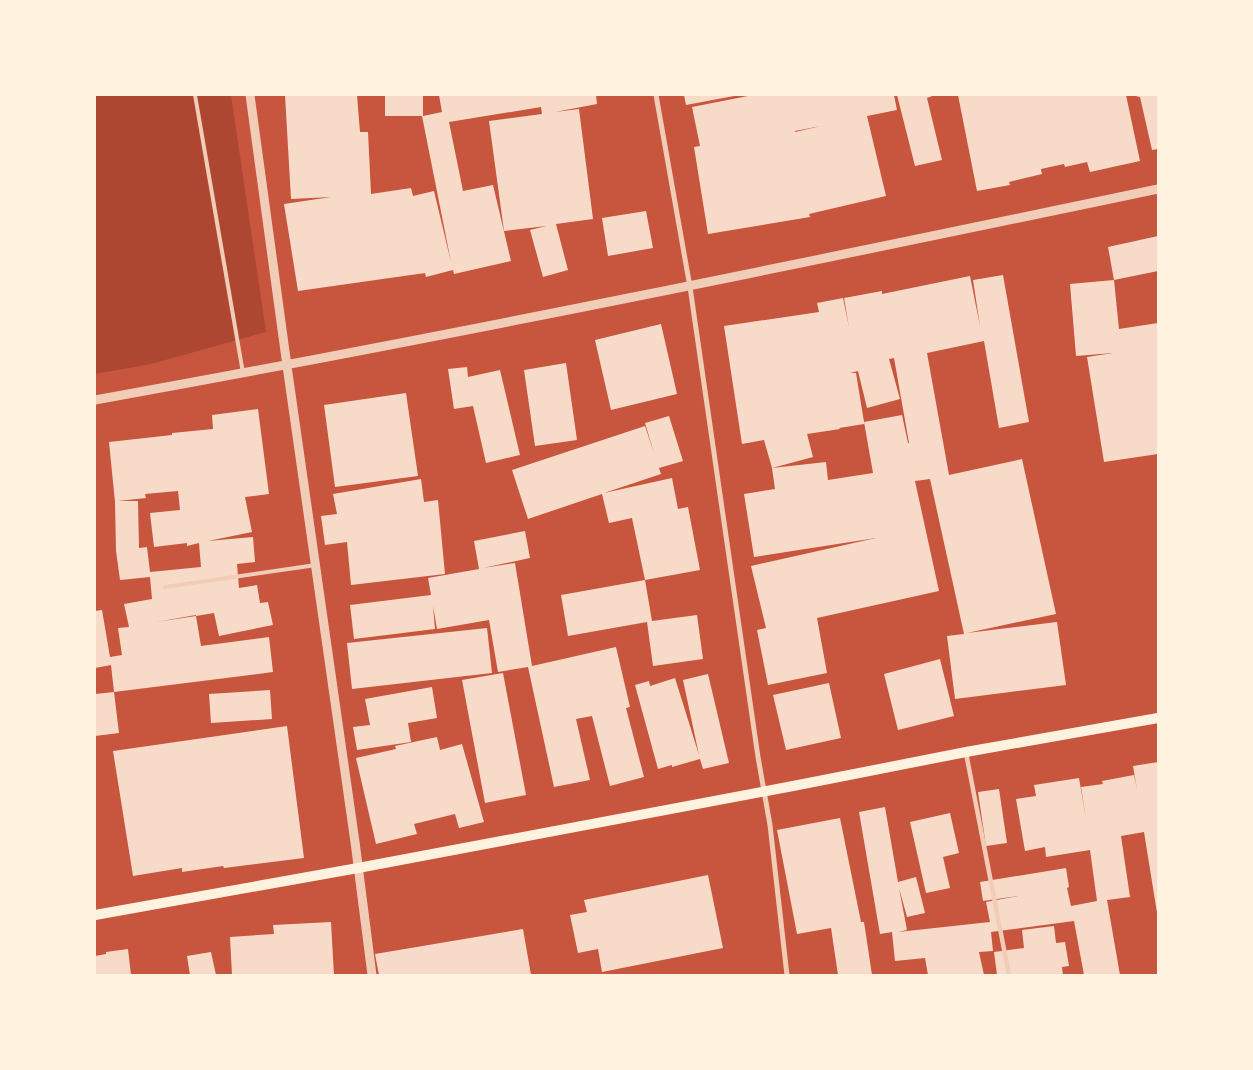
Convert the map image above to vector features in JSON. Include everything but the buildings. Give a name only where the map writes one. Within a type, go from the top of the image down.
[{"type":"main road","points":[[95,915],[358,868],[966,752],[1158,718]]},
{"type":"street","points":[[250,95],[372,975]]},
{"type":"street","points":[[656,95],[690,287],[764,792],[788,975]]},
{"type":"street","points":[[95,400],[287,366],[690,287],[1158,189]]},
{"type":"street","points":[[966,752],[1009,975]]},
{"type":"lane","points":[[194,95],[243,373]]},
{"type":"lane","points":[[165,587],[316,564]]},
{"type":"shaded area","points":[[95,95],[231,95],[266,332],[151,364],[95,374]]}]
